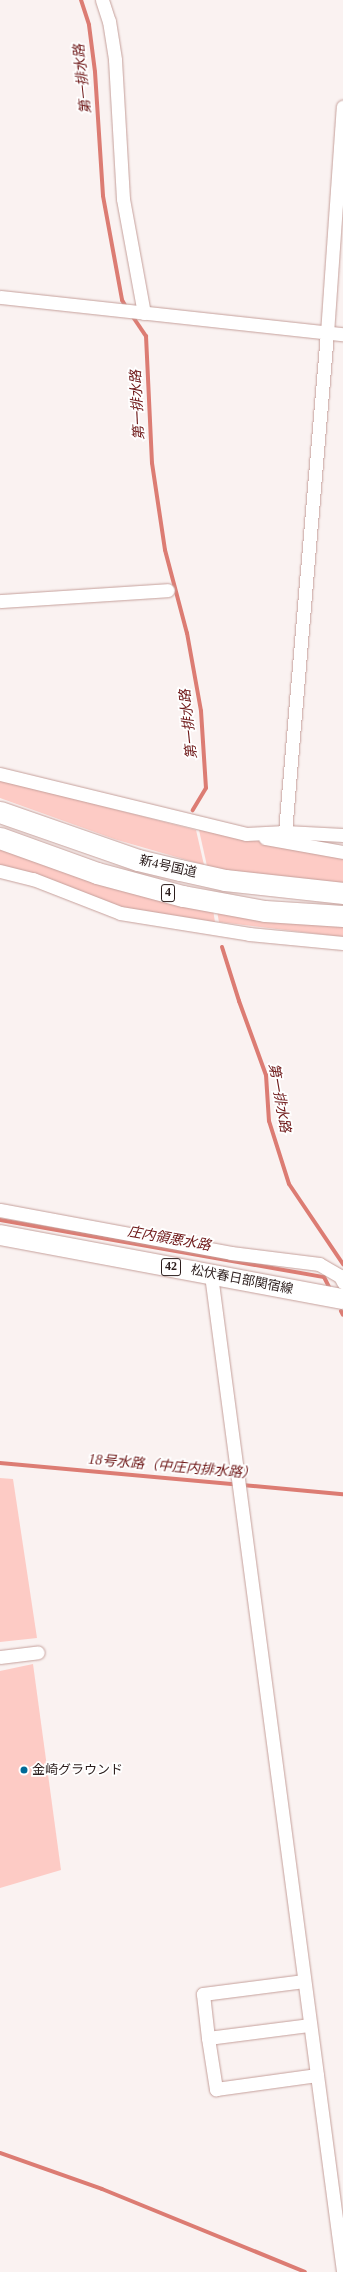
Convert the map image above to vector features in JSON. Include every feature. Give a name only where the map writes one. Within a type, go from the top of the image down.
[{"type":"highway","name":"新4号国道","points":[[0,812],[138,860],[225,880],[343,893]]},
{"type":"highway","name":"新4号国道","points":[[0,838],[97,873],[183,896],[265,910],[343,916]]},
{"type":"main road","name":"松伏春日部関宿線","points":[[0,1235],[343,1299]]},
{"type":"street","points":[[102,0],[109,21],[115,60],[122,199],[144,313]]},
{"type":"street","points":[[285,832],[327,332],[343,107]]},
{"type":"street","points":[[0,297],[343,334]]},
{"type":"street","points":[[0,602],[168,590]]},
{"type":"street","points":[[0,774],[246,834],[343,852]]},
{"type":"street","points":[[246,834],[285,832],[343,835]]},
{"type":"street","points":[[0,871],[33,879],[120,913],[249,934],[343,943]]},
{"type":"street","points":[[0,1210],[231,1253],[319,1264],[340,1276],[343,1282]]},
{"type":"street","points":[[212,1274],[343,2271]]},
{"type":"street","points":[[0,1657],[38,1652]]},
{"type":"street","points":[[304,1981],[202,1994],[208,2038],[216,2089],[317,2075]]},
{"type":"street","points":[[208,2038],[310,2025]]},
{"type":"shaded area","points":[[0,780],[196,830],[204,865],[114,839],[0,798]]},
{"type":"shaded area","points":[[199,830],[343,857],[343,884],[231,871],[207,866]]},
{"type":"shaded area","points":[[0,848],[99,884],[213,910],[215,922],[121,907],[0,866]]},
{"type":"shaded area","points":[[217,911],[343,925],[343,937],[219,922]]},
{"type":"shaded area","points":[[0,1478],[13,1479],[37,1638],[0,1642]]},
{"type":"shaded area","name":"金崎グラウンド","points":[[33,1664],[61,1870],[0,1888],[0,1671]]},
{"type":"waterway","name":"第一排水路","points":[[81,0],[89,25],[95,72],[103,196],[122,300],[126,307]]},
{"type":"waterway","name":"第一排水路","points":[[131,314],[146,336],[152,463],[165,550],[187,633],[201,711],[206,788],[193,810]]},
{"type":"waterway","name":"第一排水路","points":[[222,947],[239,1001],[266,1075],[269,1121],[289,1184],[343,1264]]},
{"type":"waterway","name":"庄内領悪水路","points":[[0,1220],[324,1277],[329,1287]]},
{"type":"waterway","name":"庄内領悪水路","points":[[341,1311],[343,1315]]},
{"type":"waterway","name":"18号水路（中庄内排水路）","points":[[0,1463],[343,1494]]},
{"type":"waterway","points":[[0,2153],[102,2189],[305,2272]]},
{"type":"place","name":"金崎グラウンド","points":[[24,1770]]}]
